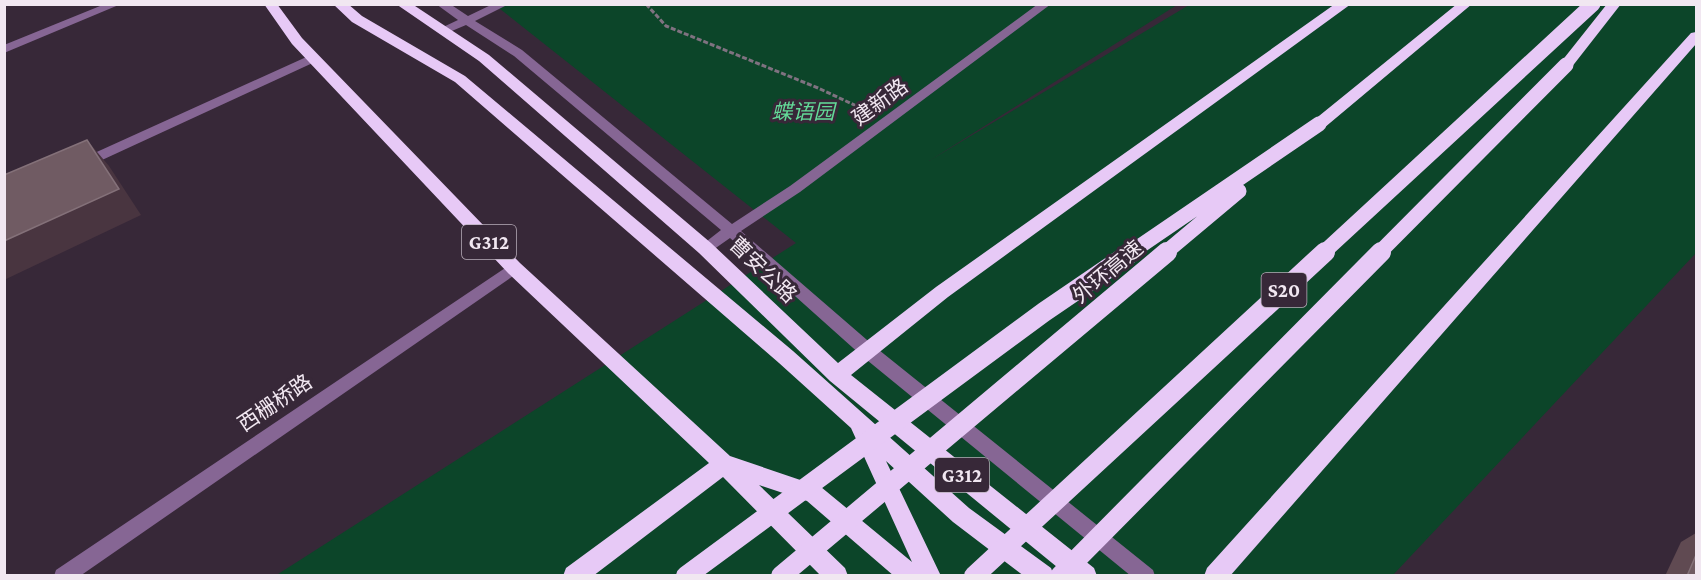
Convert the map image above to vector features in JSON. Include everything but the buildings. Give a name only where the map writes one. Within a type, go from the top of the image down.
[{"type":"highway","name":"G312","points":[[270,4],[297,41],[514,268],[724,464],[837,576]]},
{"type":"highway","points":[[339,4],[357,19],[460,79],[786,357],[962,515],[1043,576]]},
{"type":"highway","name":"曹安公路","points":[[402,4],[484,58],[705,248],[837,375],[1086,576]]},
{"type":"highway","points":[[930,576],[837,375],[942,292],[1345,4]]},
{"type":"highway","name":"外环高速","points":[[781,576],[1319,124],[1466,4]]},
{"type":"highway","name":"S20","points":[[974,576],[1593,4]]},
{"type":"highway","points":[[1060,576],[1566,65],[1615,4]]},
{"type":"highway","points":[[1215,576],[1696,36]]},
{"type":"highway","points":[[686,576],[1044,312],[1319,124]]},
{"type":"highway","points":[[574,576],[724,464],[814,494],[912,576]]},
{"type":"street","points":[[4,49],[116,4]]},
{"type":"street","points":[[441,4],[518,52],[731,231],[868,351],[1146,576]]},
{"type":"street","points":[[443,31],[504,4]]},
{"type":"street","name":"建新路","points":[[705,248],[795,189],[1046,4]]},
{"type":"street","points":[[68,170],[313,58]]},
{"type":"street","name":"西栅桥路","points":[[63,576],[514,268]]},
{"type":"path","points":[[646,4],[666,26],[818,88],[888,121]]},
{"type":"green space","name":"蝶语园","points":[[495,5],[1177,5],[929,161],[1189,5],[1696,5],[1696,253],[1393,575],[275,576],[796,243]]}]
